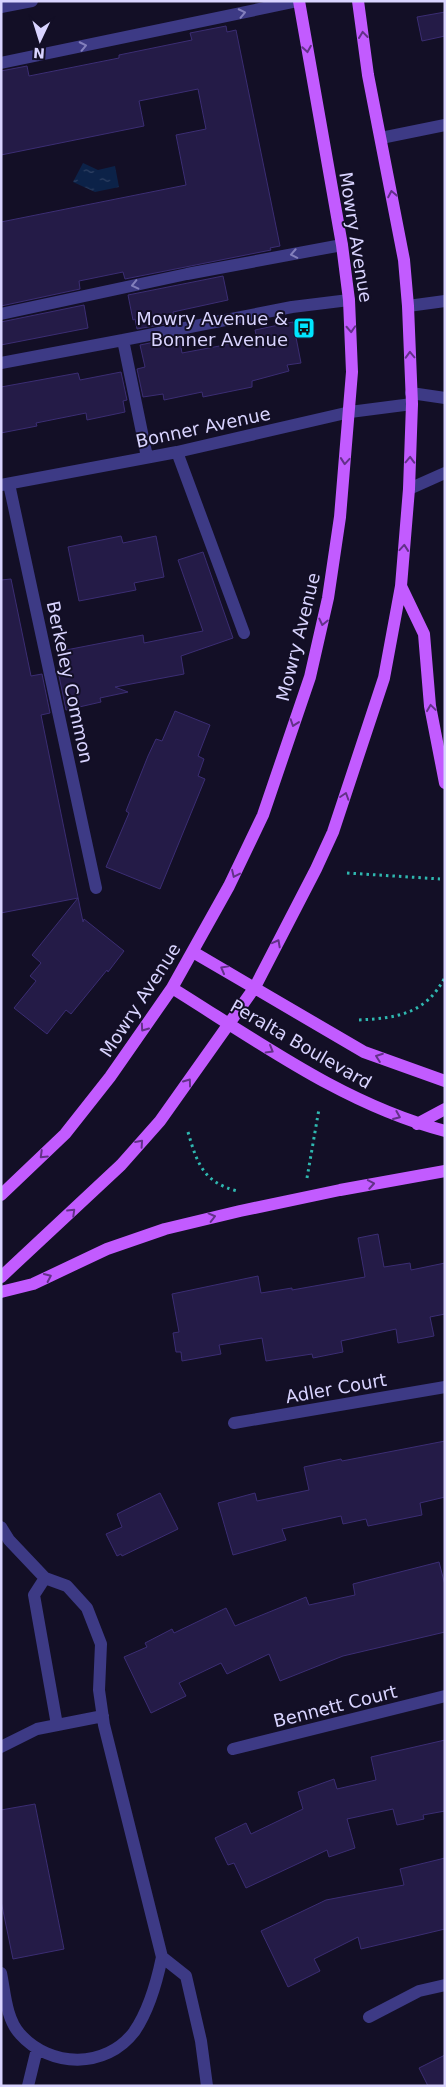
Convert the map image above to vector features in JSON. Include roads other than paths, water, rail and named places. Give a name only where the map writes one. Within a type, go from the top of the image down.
[{"type":"main road","name":"Mowry Avenue","points":[[1,1195],[65,1134],[110,1077],[172,988],[229,886],[263,814],[310,676],[328,598],[336,544],[350,412],[352,372],[349,300],[342,245],[299,1]]},
{"type":"main road","points":[[1,1277],[121,1165],[160,1121],[254,986],[316,869],[333,832],[384,678],[401,586],[409,489],[411,399],[408,306],[404,260],[368,76],[358,1]]},
{"type":"main road","points":[[401,586],[424,634],[430,706],[442,755],[445,783]]},
{"type":"main road","name":"Peralta Boulevard","points":[[193,952],[364,1052],[445,1081]]},
{"type":"main road","name":"Peralta Boulevard","points":[[172,988],[346,1094],[417,1124],[445,1131]]},
{"type":"main road","points":[[417,1124],[445,1109]]},
{"type":"main road","points":[[1,1292],[33,1284],[107,1249],[165,1229],[294,1199],[445,1171]]},
{"type":"street","points":[[1,7],[32,1]]},
{"type":"street","points":[[1,63],[299,1]]},
{"type":"street","points":[[381,138],[445,125]]},
{"type":"street","points":[[1,314],[187,274],[342,245]]},
{"type":"street","points":[[1,363],[292,307],[349,300]]},
{"type":"street","points":[[408,306],[445,301]]},
{"type":"street","points":[[123,340],[146,457]]},
{"type":"street","name":"Bonner Avenue","points":[[5,485],[177,452],[411,399],[445,398]]},
{"type":"street","points":[[177,452],[244,633]]},
{"type":"street","points":[[409,489],[445,473]]},
{"type":"street","name":"Berkeley Common","points":[[5,485],[96,888]]},
{"type":"street","name":"Adler Court","points":[[234,1423],[445,1387]]},
{"type":"street","points":[[1,1527],[9,1540],[45,1578],[67,1586],[86,1608],[101,1644],[99,1690],[103,1716],[162,1957],[155,1989],[133,2032],[108,2054],[80,2061],[55,2057],[37,2049],[19,2033],[8,2009],[1,1973]]},
{"type":"street","points":[[45,1578],[34,1595],[57,1725]]},
{"type":"street","name":"Bennett Court","points":[[233,1749],[445,1696]]},
{"type":"street","points":[[1,1747],[37,1730],[103,1716]]},
{"type":"street","points":[[162,1957],[186,1976],[200,2041],[207,2086]]},
{"type":"street","points":[[369,2017],[418,1991],[445,1985]]},
{"type":"street","points":[[28,2086],[37,2049]]},
{"type":"water","points":[[83,163],[98,170],[115,166],[119,187],[95,192],[73,182]]},
{"type":"place","name":"Mowry Avenue & Bonner Avenue","points":[[304,328]]}]
